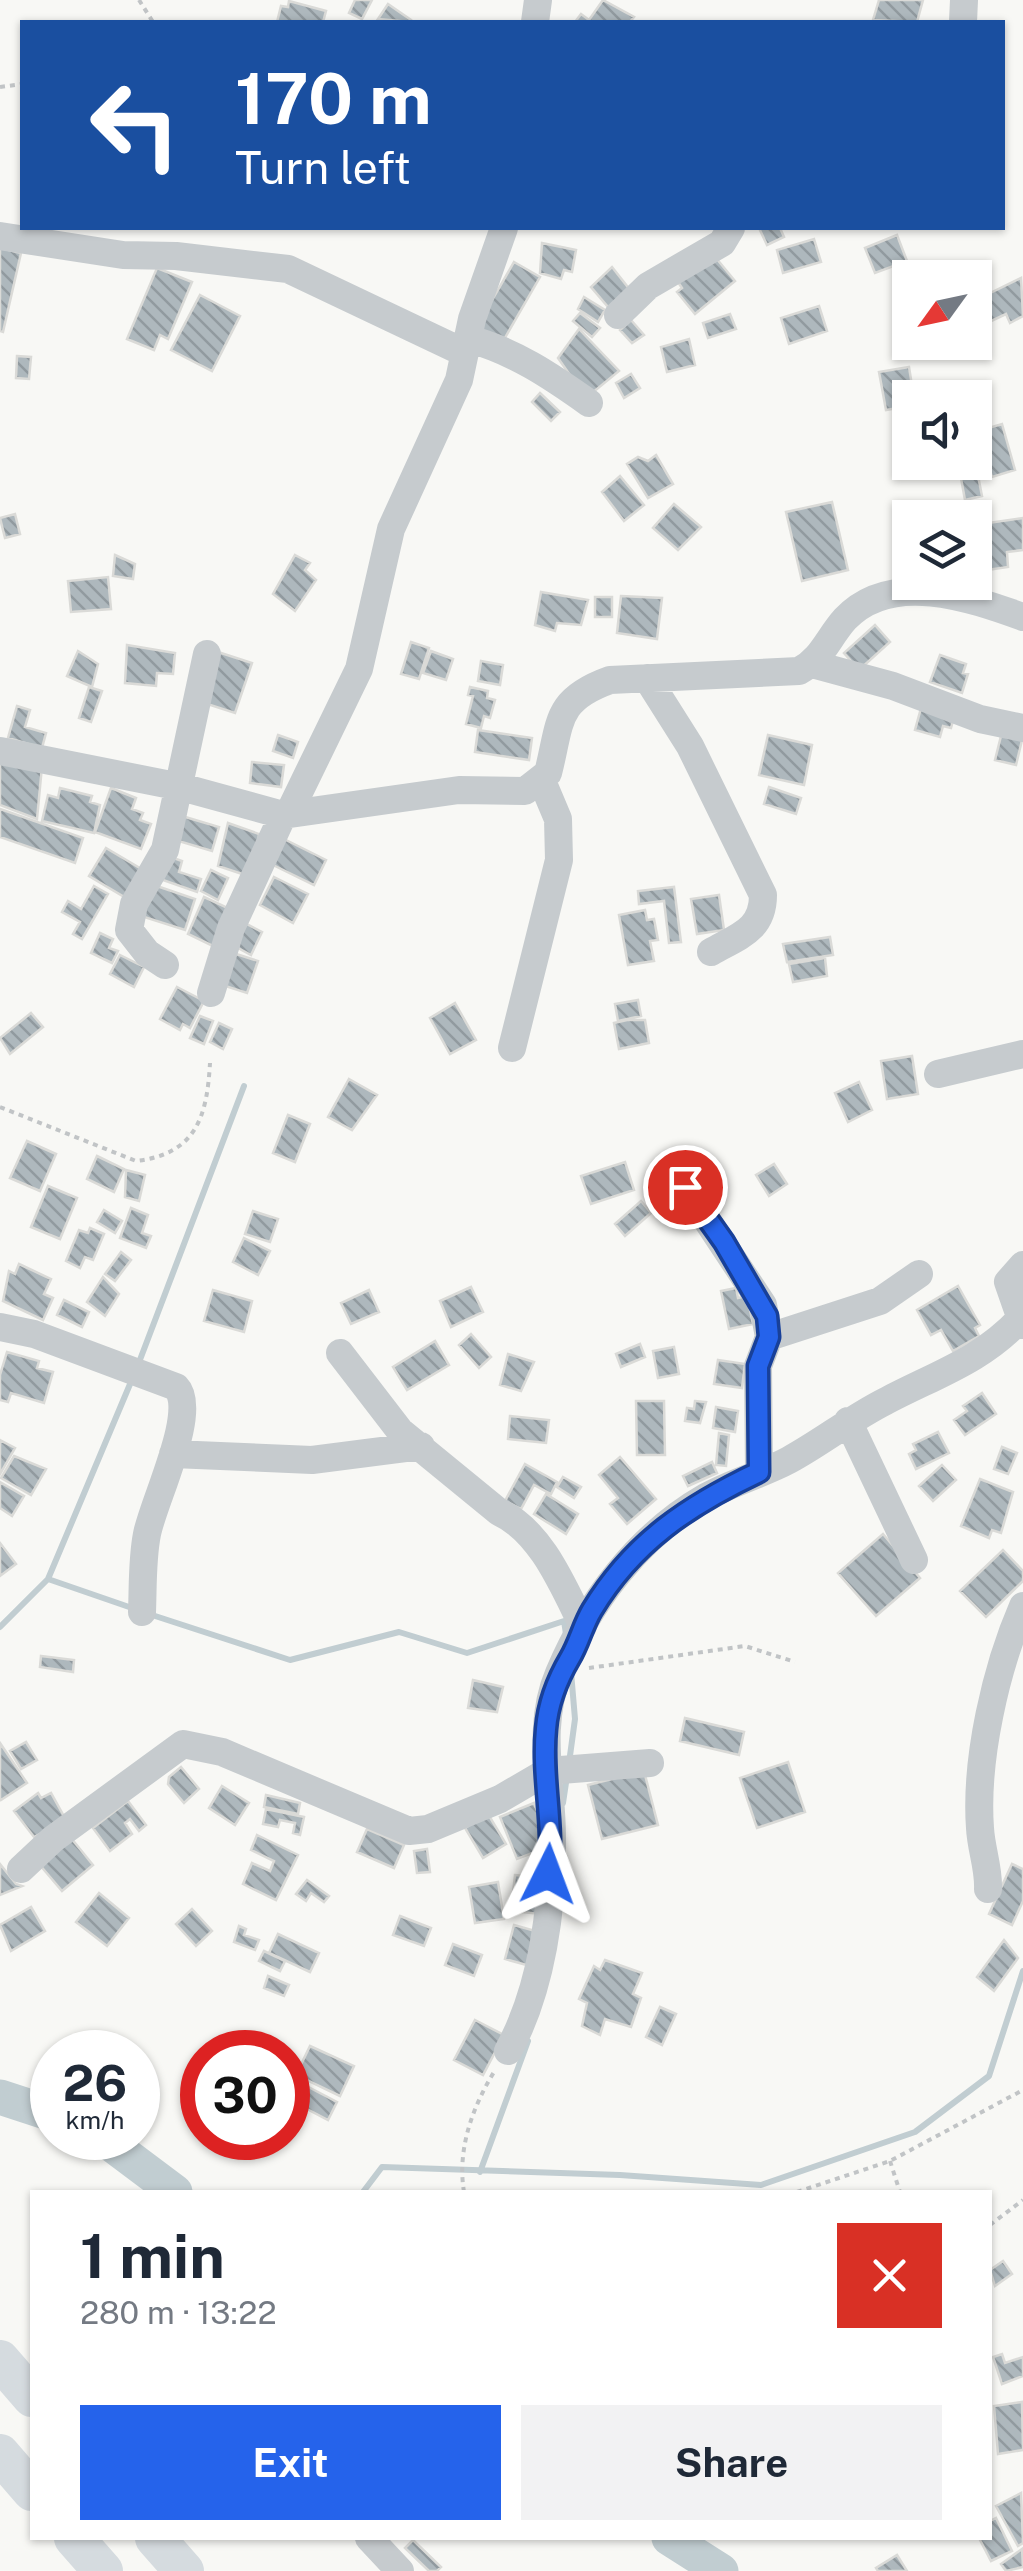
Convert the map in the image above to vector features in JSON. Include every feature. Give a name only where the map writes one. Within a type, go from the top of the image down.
[{"type":"highway","points":[[0,2360],[30,2395]]},
{"type":"highway","points":[[0,2454],[30,2489]]},
{"type":"highway","points":[[76,2540],[103,2571]]},
{"type":"highway","points":[[157,2540],[184,2571]]},
{"type":"street","points":[[210,994],[232,928],[359,669],[392,529],[459,380],[503,230]]},
{"type":"street","points":[[618,315],[648,286],[722,243],[731,230]]},
{"type":"street","points":[[0,236],[123,254],[192,257],[288,270],[467,346],[498,346],[548,373],[589,403]]},
{"type":"street","points":[[812,664],[848,616],[874,599],[919,591],[950,595],[1023,616]]},
{"type":"street","points":[[165,965],[147,953],[129,930],[134,904],[165,850],[207,654]]},
{"type":"street","points":[[0,750],[180,787],[286,814],[459,790],[525,791],[542,781],[550,763],[556,724],[569,702],[588,688],[610,680],[784,673],[812,664],[892,686],[980,719],[1023,728]]},
{"type":"street","points":[[647,678],[690,746],[763,895],[763,913],[755,928],[712,952]]},
{"type":"street","points":[[512,1048],[559,860],[558,820],[542,781]]},
{"type":"street","points":[[938,1074],[1023,1054]]},
{"type":"street","points":[[685,1187],[763,1305],[769,1337],[758,1366],[759,1472]]},
{"type":"street","points":[[508,2051],[524,2013],[543,1940],[552,1838],[545,1731],[560,1671],[584,1626],[624,1565],[657,1530],[709,1496],[796,1456],[848,1421],[968,1363],[1000,1341],[1021,1322],[1008,1282],[1023,1264]]},
{"type":"street","points":[[769,1337],[880,1300],[919,1274]]},
{"type":"street","points":[[0,1327],[59,1343],[176,1386],[184,1404],[146,1535],[142,1612]]},
{"type":"street","points":[[340,1353],[400,1431],[499,1512],[516,1520],[543,1553],[584,1626]]},
{"type":"street","points":[[848,1421],[914,1560]]},
{"type":"street","points":[[172,1454],[312,1460],[421,1446]]},
{"type":"street","points":[[988,1889],[979,1826],[984,1758],[996,1679],[1023,1606]]},
{"type":"street","points":[[21,1869],[53,1839],[183,1744],[222,1752],[410,1830],[428,1829],[484,1806],[548,1771],[650,1763]]},
{"type":"street","points":[[371,2540],[400,2571]]},
{"type":"path","points":[[0,1108],[136,1161],[157,1158],[180,1148],[207,1110],[210,1064]]},
{"type":"path","points":[[560,1671],[745,1646],[795,1662]]},
{"type":"path","points":[[464,2190],[460,2168],[470,2125],[508,2051]]},
{"type":"path","points":[[804,2190],[890,2161],[1023,2090]]},
{"type":"path","points":[[890,2161],[899,2190]]},
{"type":"path","points":[[992,2223],[1023,2200]]},
{"type":"building","points":[[355,0],[372,0],[362,19],[349,13]]},
{"type":"building","points":[[603,0],[634,17],[632,20],[589,20]]},
{"type":"building","points":[[879,0],[923,0],[918,20],[873,20]]},
{"type":"building","points":[[289,1],[326,11],[324,20],[278,20],[281,6],[288,7]]},
{"type":"building","points":[[388,4],[411,20],[389,20],[378,19]]},
{"type":"building","points":[[760,230],[781,230],[784,237],[767,245]]},
{"type":"building","points":[[897,235],[907,260],[892,260],[892,267],[875,273],[865,248]]},
{"type":"building","points":[[814,239],[821,262],[783,273],[777,250]]},
{"type":"building","points":[[542,243],[576,250],[572,272],[564,270],[561,279],[540,273]]},
{"type":"building","points":[[0,248],[21,253],[3,332],[0,331]]},
{"type":"building","points":[[716,258],[735,281],[695,314],[677,292],[682,288],[678,282]]},
{"type":"building","points":[[514,262],[540,277],[502,343],[476,328]]},
{"type":"building","points":[[612,267],[634,295],[614,314],[591,287]]},
{"type":"building","points":[[157,268],[192,282],[168,339],[160,335],[154,350],[127,339]]},
{"type":"building","points":[[1021,278],[1023,316],[1010,323],[1006,314],[992,321],[992,292]]},
{"type":"building","points":[[200,295],[240,316],[212,371],[171,350]]},
{"type":"building","points":[[584,297],[605,310],[598,322],[578,309]]},
{"type":"building","points":[[819,306],[827,331],[789,344],[781,318]]},
{"type":"building","points":[[580,313],[600,328],[592,337],[573,321]]},
{"type":"building","points":[[730,314],[736,329],[708,338],[703,323]]},
{"type":"building","points":[[631,320],[644,335],[632,343],[620,330]]},
{"type":"building","points":[[579,329],[619,371],[586,398],[558,358]]},
{"type":"building","points":[[689,339],[695,365],[667,372],[661,347]]},
{"type":"building","points":[[17,356],[31,357],[29,379],[16,378]]},
{"type":"building","points":[[909,367],[911,380],[892,380],[892,409],[886,410],[879,372]]},
{"type":"building","points":[[631,374],[640,388],[624,398],[616,383]]},
{"type":"building","points":[[540,393],[560,412],[551,421],[532,402]]},
{"type":"building","points":[[1002,424],[1015,470],[992,477],[992,427]]},
{"type":"building","points":[[656,455],[673,484],[648,498],[627,464],[638,457],[648,461]]},
{"type":"building","points":[[620,476],[644,505],[624,521],[602,492]]},
{"type":"building","points":[[961,480],[979,480],[982,496],[965,500]]},
{"type":"building","points":[[832,502],[848,570],[802,581],[786,512]]},
{"type":"building","points":[[674,504],[701,527],[678,550],[653,528]]},
{"type":"building","points":[[15,514],[20,534],[5,538],[0,518]]},
{"type":"building","points":[[1023,518],[1023,550],[1007,552],[1008,567],[992,569],[992,522]]},
{"type":"building","points":[[115,555],[135,564],[133,579],[113,576]]},
{"type":"building","points":[[295,555],[310,563],[305,570],[316,580],[295,611],[273,594]]},
{"type":"building","points":[[108,577],[111,609],[71,612],[68,581]]},
{"type":"building","points":[[541,592],[588,600],[581,625],[557,623],[555,631],[535,625]]},
{"type":"building","points":[[621,596],[662,598],[657,639],[617,633]]},
{"type":"building","points":[[595,597],[612,597],[612,617],[595,617]]},
{"type":"building","points":[[875,625],[890,642],[859,670],[844,653]]},
{"type":"building","points":[[411,642],[429,648],[419,679],[401,674]]},
{"type":"building","points":[[127,645],[175,653],[173,674],[157,673],[156,686],[125,683]]},
{"type":"building","points":[[78,651],[98,664],[92,687],[67,676]]},
{"type":"building","points":[[431,651],[453,659],[446,680],[423,673]]},
{"type":"building","points":[[218,652],[252,663],[235,713],[201,702]]},
{"type":"building","points":[[940,655],[966,664],[963,673],[968,674],[962,693],[930,682]]},
{"type":"building","points":[[481,661],[503,665],[500,685],[478,681]]},
{"type":"building","points":[[89,687],[102,691],[91,722],[79,718]]},
{"type":"building","points":[[470,687],[488,691],[487,698],[495,700],[490,718],[484,716],[481,728],[466,724],[473,696],[468,695]]},
{"type":"building","points":[[923,701],[956,710],[951,728],[943,726],[940,737],[915,730]]},
{"type":"building","points":[[17,706],[30,710],[25,727],[46,733],[42,748],[8,738]]},
{"type":"building","points":[[1004,724],[1023,736],[1016,765],[995,760]]},
{"type":"building","points":[[478,730],[532,738],[529,760],[475,752]]},
{"type":"building","points":[[278,735],[298,742],[293,758],[273,751]]},
{"type":"building","points":[[768,735],[812,745],[804,785],[759,775]]},
{"type":"building","points":[[0,761],[42,766],[37,819],[0,805]]},
{"type":"building","points":[[252,762],[284,765],[281,787],[250,783]]},
{"type":"building","points":[[769,787],[801,798],[796,814],[764,804]]},
{"type":"building","points":[[60,788],[92,796],[90,802],[100,805],[94,833],[42,821],[48,795],[58,798]]},
{"type":"building","points":[[111,788],[136,798],[132,809],[143,813],[140,820],[151,824],[141,849],[95,832]]},
{"type":"building","points":[[0,809],[83,838],[75,863],[0,837]]},
{"type":"building","points":[[182,816],[219,827],[212,851],[175,840]]},
{"type":"building","points":[[228,823],[259,834],[254,878],[218,866]]},
{"type":"building","points":[[282,838],[326,860],[314,885],[269,863]]},
{"type":"building","points":[[106,848],[143,870],[126,898],[89,876]]},
{"type":"building","points":[[168,856],[182,861],[179,872],[201,879],[197,892],[160,879]]},
{"type":"building","points":[[211,870],[228,878],[218,900],[201,891]]},
{"type":"building","points":[[274,877],[308,894],[293,923],[260,905]]},
{"type":"building","points":[[151,884],[195,899],[185,930],[141,916]]},
{"type":"building","points":[[94,886],[108,894],[82,939],[73,934],[80,922],[62,912],[68,901],[81,909]]},
{"type":"building","points":[[674,887],[681,942],[669,943],[664,901],[639,904],[638,891]]},
{"type":"building","points":[[719,895],[724,930],[697,934],[691,899]]},
{"type":"building","points":[[204,897],[230,909],[213,946],[188,934]]},
{"type":"building","points":[[645,910],[647,920],[654,919],[658,940],[650,941],[654,961],[628,965],[619,915]]},
{"type":"building","points":[[239,920],[262,932],[251,955],[227,942]]},
{"type":"building","points":[[100,933],[113,939],[109,948],[118,951],[112,963],[91,953]]},
{"type":"building","points":[[830,937],[833,955],[787,962],[783,944]]},
{"type":"building","points":[[227,951],[258,961],[247,993],[216,983]]},
{"type":"building","points":[[120,955],[144,967],[134,987],[110,974]]},
{"type":"building","points":[[825,958],[827,976],[793,982],[789,964]]},
{"type":"building","points":[[177,987],[204,1001],[190,1028],[183,1024],[180,1030],[160,1019]]},
{"type":"building","points":[[638,1000],[641,1016],[618,1021],[615,1004]]},
{"type":"building","points":[[455,1003],[476,1040],[450,1054],[430,1018]]},
{"type":"building","points":[[31,1013],[43,1027],[10,1054],[0,1038]]},
{"type":"building","points":[[200,1016],[213,1021],[204,1044],[190,1038]]},
{"type":"building","points":[[645,1020],[649,1043],[619,1049],[614,1023]]},
{"type":"building","points":[[219,1023],[232,1029],[223,1049],[210,1042]]},
{"type":"building","points":[[912,1056],[918,1094],[887,1099],[881,1061]]},
{"type":"building","points":[[349,1079],[377,1095],[352,1130],[328,1117]]},
{"type":"building","points":[[859,1082],[872,1110],[848,1122],[835,1093]]},
{"type":"building","points":[[288,1115],[310,1124],[295,1162],[273,1153]]},
{"type":"building","points":[[27,1141],[56,1154],[40,1191],[10,1178]]},
{"type":"building","points":[[97,1156],[124,1169],[114,1192],[87,1179]]},
{"type":"building","points":[[625,1162],[634,1190],[591,1204],[581,1176]]},
{"type":"building","points":[[774,1164],[787,1184],[769,1196],[756,1175]]},
{"type":"building","points":[[126,1170],[145,1175],[139,1201],[125,1197]]},
{"type":"building","points":[[48,1186],[77,1198],[60,1239],[31,1227]]},
{"type":"building","points":[[641,1201],[651,1213],[625,1236],[615,1224]]},
{"type":"building","points":[[131,1208],[148,1215],[142,1233],[151,1236],[146,1248],[120,1238]]},
{"type":"building","points":[[104,1210],[122,1221],[115,1233],[97,1222]]},
{"type":"building","points":[[253,1211],[278,1219],[270,1242],[245,1234]]},
{"type":"building","points":[[90,1228],[104,1234],[93,1260],[85,1257],[80,1268],[66,1261],[79,1230],[88,1233]]},
{"type":"building","points":[[244,1238],[270,1251],[258,1275],[233,1262]]},
{"type":"building","points":[[121,1252],[131,1260],[115,1281],[105,1274]]},
{"type":"building","points":[[19,1264],[51,1279],[44,1294],[53,1298],[43,1320],[3,1301],[9,1271],[15,1274]]},
{"type":"building","points":[[103,1277],[119,1294],[105,1316],[87,1302]]},
{"type":"building","points":[[958,1286],[980,1325],[975,1328],[979,1336],[953,1351],[941,1330],[931,1335],[917,1310]]},
{"type":"building","points":[[471,1287],[483,1312],[451,1327],[440,1301]]},
{"type":"building","points":[[736,1288],[738,1298],[747,1296],[753,1324],[729,1329],[721,1291]]},
{"type":"building","points":[[213,1290],[252,1301],[244,1332],[204,1321]]},
{"type":"building","points":[[369,1290],[379,1312],[351,1324],[341,1303]]},
{"type":"building","points":[[64,1300],[89,1312],[82,1327],[57,1315]]},
{"type":"building","points":[[471,1334],[491,1357],[479,1368],[459,1345]]},
{"type":"building","points":[[435,1341],[449,1365],[407,1390],[393,1367]]},
{"type":"building","points":[[640,1344],[645,1357],[621,1367],[616,1354]]},
{"type":"building","points":[[674,1347],[679,1374],[658,1378],[653,1351]]},
{"type":"building","points":[[7,1352],[39,1361],[37,1368],[53,1372],[44,1403],[11,1393],[8,1402],[0,1400],[0,1375]]},
{"type":"building","points":[[508,1354],[534,1362],[521,1391],[500,1385]]},
{"type":"building","points":[[718,1360],[745,1364],[742,1388],[714,1384]]},
{"type":"building","points":[[982,1393],[996,1414],[965,1435],[954,1420],[967,1411],[963,1406]]},
{"type":"building","points":[[636,1401],[664,1401],[665,1455],[637,1455]]},
{"type":"building","points":[[695,1401],[706,1402],[700,1423],[685,1421],[687,1408],[694,1409]]},
{"type":"building","points":[[716,1407],[738,1411],[735,1432],[713,1428]]},
{"type":"building","points":[[510,1416],[549,1420],[546,1443],[508,1439]]},
{"type":"building","points":[[938,1432],[949,1453],[916,1469],[909,1454],[916,1450],[913,1444]]},
{"type":"building","points":[[719,1433],[729,1435],[726,1466],[716,1465]]},
{"type":"building","points":[[0,1440],[15,1448],[0,1474]]},
{"type":"building","points":[[1002,1447],[1017,1453],[1008,1474],[994,1469]]},
{"type":"building","points":[[14,1456],[46,1469],[31,1495],[1,1478]]},
{"type":"building","points":[[620,1457],[656,1499],[627,1524],[610,1504],[618,1498],[599,1475]]},
{"type":"building","points":[[712,1462],[717,1473],[688,1486],[683,1476]]},
{"type":"building","points":[[525,1464],[557,1482],[551,1494],[534,1485],[521,1509],[505,1501]]},
{"type":"building","points":[[942,1465],[956,1480],[933,1501],[919,1486]]},
{"type":"building","points":[[563,1477],[581,1487],[574,1498],[557,1487]]},
{"type":"building","points":[[980,1479],[1013,1492],[1001,1533],[992,1530],[989,1538],[961,1526]]},
{"type":"building","points":[[0,1482],[24,1496],[12,1516],[0,1508]]},
{"type":"building","points":[[546,1494],[578,1514],[566,1534],[534,1514]]},
{"type":"building","points":[[883,1534],[920,1578],[876,1616],[838,1573]]},
{"type":"building","points":[[0,1543],[16,1564],[0,1576]]},
{"type":"building","points":[[1003,1550],[1023,1571],[1023,1581],[986,1617],[960,1591]]},
{"type":"building","points":[[41,1656],[74,1660],[73,1672],[40,1667]]},
{"type":"building","points":[[473,1680],[503,1687],[497,1712],[468,1708]]},
{"type":"building","points":[[685,1718],[744,1732],[739,1755],[680,1741]]},
{"type":"building","points":[[26,1742],[37,1760],[21,1769],[10,1751]]},
{"type":"building","points":[[0,1743],[27,1783],[1,1800],[0,1798]]},
{"type":"building","points":[[788,1762],[805,1812],[757,1828],[740,1778]]},
{"type":"building","points":[[181,1767],[199,1789],[184,1803],[168,1784],[169,1777]]},
{"type":"building","points":[[644,1771],[658,1825],[602,1839],[588,1785]]},
{"type":"building","points":[[222,1786],[249,1803],[235,1825],[209,1808]]},
{"type":"building","points":[[38,1793],[41,1798],[51,1793],[66,1820],[34,1837],[14,1811]]},
{"type":"building","points":[[266,1795],[300,1803],[298,1814],[264,1807]]},
{"type":"building","points":[[128,1801],[146,1825],[139,1831],[130,1819],[125,1823],[132,1834],[110,1851],[93,1828]]},
{"type":"building","points":[[534,1803],[551,1846],[517,1859],[500,1817]]},
{"type":"building","points":[[266,1809],[304,1817],[300,1835],[293,1833],[295,1823],[280,1820],[278,1827],[263,1824]]},
{"type":"building","points":[[488,1814],[506,1844],[483,1858],[465,1828]]},
{"type":"building","points":[[367,1829],[404,1845],[394,1868],[357,1852]]},
{"type":"building","points":[[257,1835],[298,1855],[276,1900],[243,1884],[252,1863],[270,1871],[274,1861],[251,1850]]},
{"type":"building","points":[[71,1838],[93,1865],[62,1891],[39,1864]]},
{"type":"building","points":[[427,1849],[430,1872],[417,1873],[414,1851]]},
{"type":"building","points":[[0,1864],[16,1884],[22,1886],[0,1895]]},
{"type":"building","points":[[1012,1864],[1023,1869],[1023,1901],[1012,1925],[989,1914]]},
{"type":"building","points":[[515,1875],[544,1878],[540,1914],[511,1911]]},
{"type":"building","points":[[307,1880],[329,1896],[324,1902],[311,1893],[306,1901],[296,1894]]},
{"type":"building","points":[[498,1882],[504,1919],[475,1923],[469,1887]]},
{"type":"building","points":[[99,1893],[129,1918],[107,1946],[76,1922]]},
{"type":"building","points":[[31,1907],[45,1931],[11,1951],[0,1925]]},
{"type":"building","points":[[192,1909],[212,1931],[196,1946],[176,1924]]},
{"type":"building","points":[[400,1916],[431,1928],[424,1946],[393,1935]]},
{"type":"building","points":[[514,1925],[539,1932],[530,1966],[505,1959]]},
{"type":"building","points":[[239,1926],[246,1929],[244,1935],[259,1940],[255,1950],[234,1942]]},
{"type":"building","points":[[278,1934],[319,1953],[310,1972],[269,1953]]},
{"type":"building","points":[[1004,1940],[1018,1958],[994,1991],[977,1977]]},
{"type":"building","points":[[453,1944],[482,1955],[474,1976],[445,1965]]},
{"type":"building","points":[[264,1951],[285,1961],[280,1971],[259,1961]]},
{"type":"building","points":[[605,1960],[642,1973],[633,1994],[641,1998],[631,2027],[605,2019],[600,2035],[582,2026],[587,2003],[579,1999],[594,1966],[600,1970]]},
{"type":"building","points":[[268,1976],[289,1985],[284,1996],[264,1988]]},
{"type":"building","points":[[660,2007],[676,2014],[662,2045],[646,2037]]},
{"type":"building","points":[[475,2020],[504,2035],[483,2075],[454,2060]]},
{"type":"building","points":[[310,2046],[354,2066],[340,2096],[310,2082]]},
{"type":"building","points":[[310,2088],[337,2102],[328,2120],[310,2111]]},
{"type":"building","points":[[1003,2261],[1012,2274],[995,2286],[992,2269]]},
{"type":"building","points":[[1002,2354],[1005,2363],[1023,2357],[1023,2376],[1002,2384],[993,2357]]},
{"type":"building","points":[[1022,2402],[1023,2450],[998,2454],[994,2406]]},
{"type":"building","points":[[1021,2493],[1023,2543],[1018,2546],[996,2506]]},
{"type":"building","points":[[996,2518],[1012,2551],[991,2561],[980,2540],[992,2540],[992,2520]]},
{"type":"building","points":[[413,2540],[441,2567],[437,2571],[429,2571],[405,2548]]},
{"type":"building","points":[[1022,2549],[1023,2567],[1006,2571],[1001,2564]]},
{"type":"building","points":[[897,2555],[907,2571],[878,2571],[876,2568]]},
{"type":"waterway","points":[[138,1365],[244,1086]]},
{"type":"waterway","points":[[0,1627],[48,1579],[133,1377]]},
{"type":"waterway","points":[[48,1579],[132,1608]]},
{"type":"waterway","points":[[149,1614],[290,1660],[399,1632],[467,1653],[564,1621],[566,1634]]},
{"type":"waterway","points":[[569,1763],[575,1719],[571,1672]]},
{"type":"waterway","points":[[563,1803],[567,1776]]},
{"type":"waterway","points":[[365,2190],[382,2167],[620,2175],[761,2185],[915,2132],[989,2076],[1023,1971]]},
{"type":"waterway","points":[[480,2172],[528,2041]]},
{"type":"waterway","points":[[0,2097],[30,2107]]},
{"type":"waterway","points":[[132,2160],[172,2190]]},
{"type":"waterway","points":[[672,2540],[721,2571]]},
{"type":"route","points":[[548,1874],[552,1838],[545,1731],[560,1671],[593,1608],[624,1565],[657,1530],[709,1496],[759,1472],[758,1366],[769,1337],[767,1316],[724,1242],[685,1187]]}]
